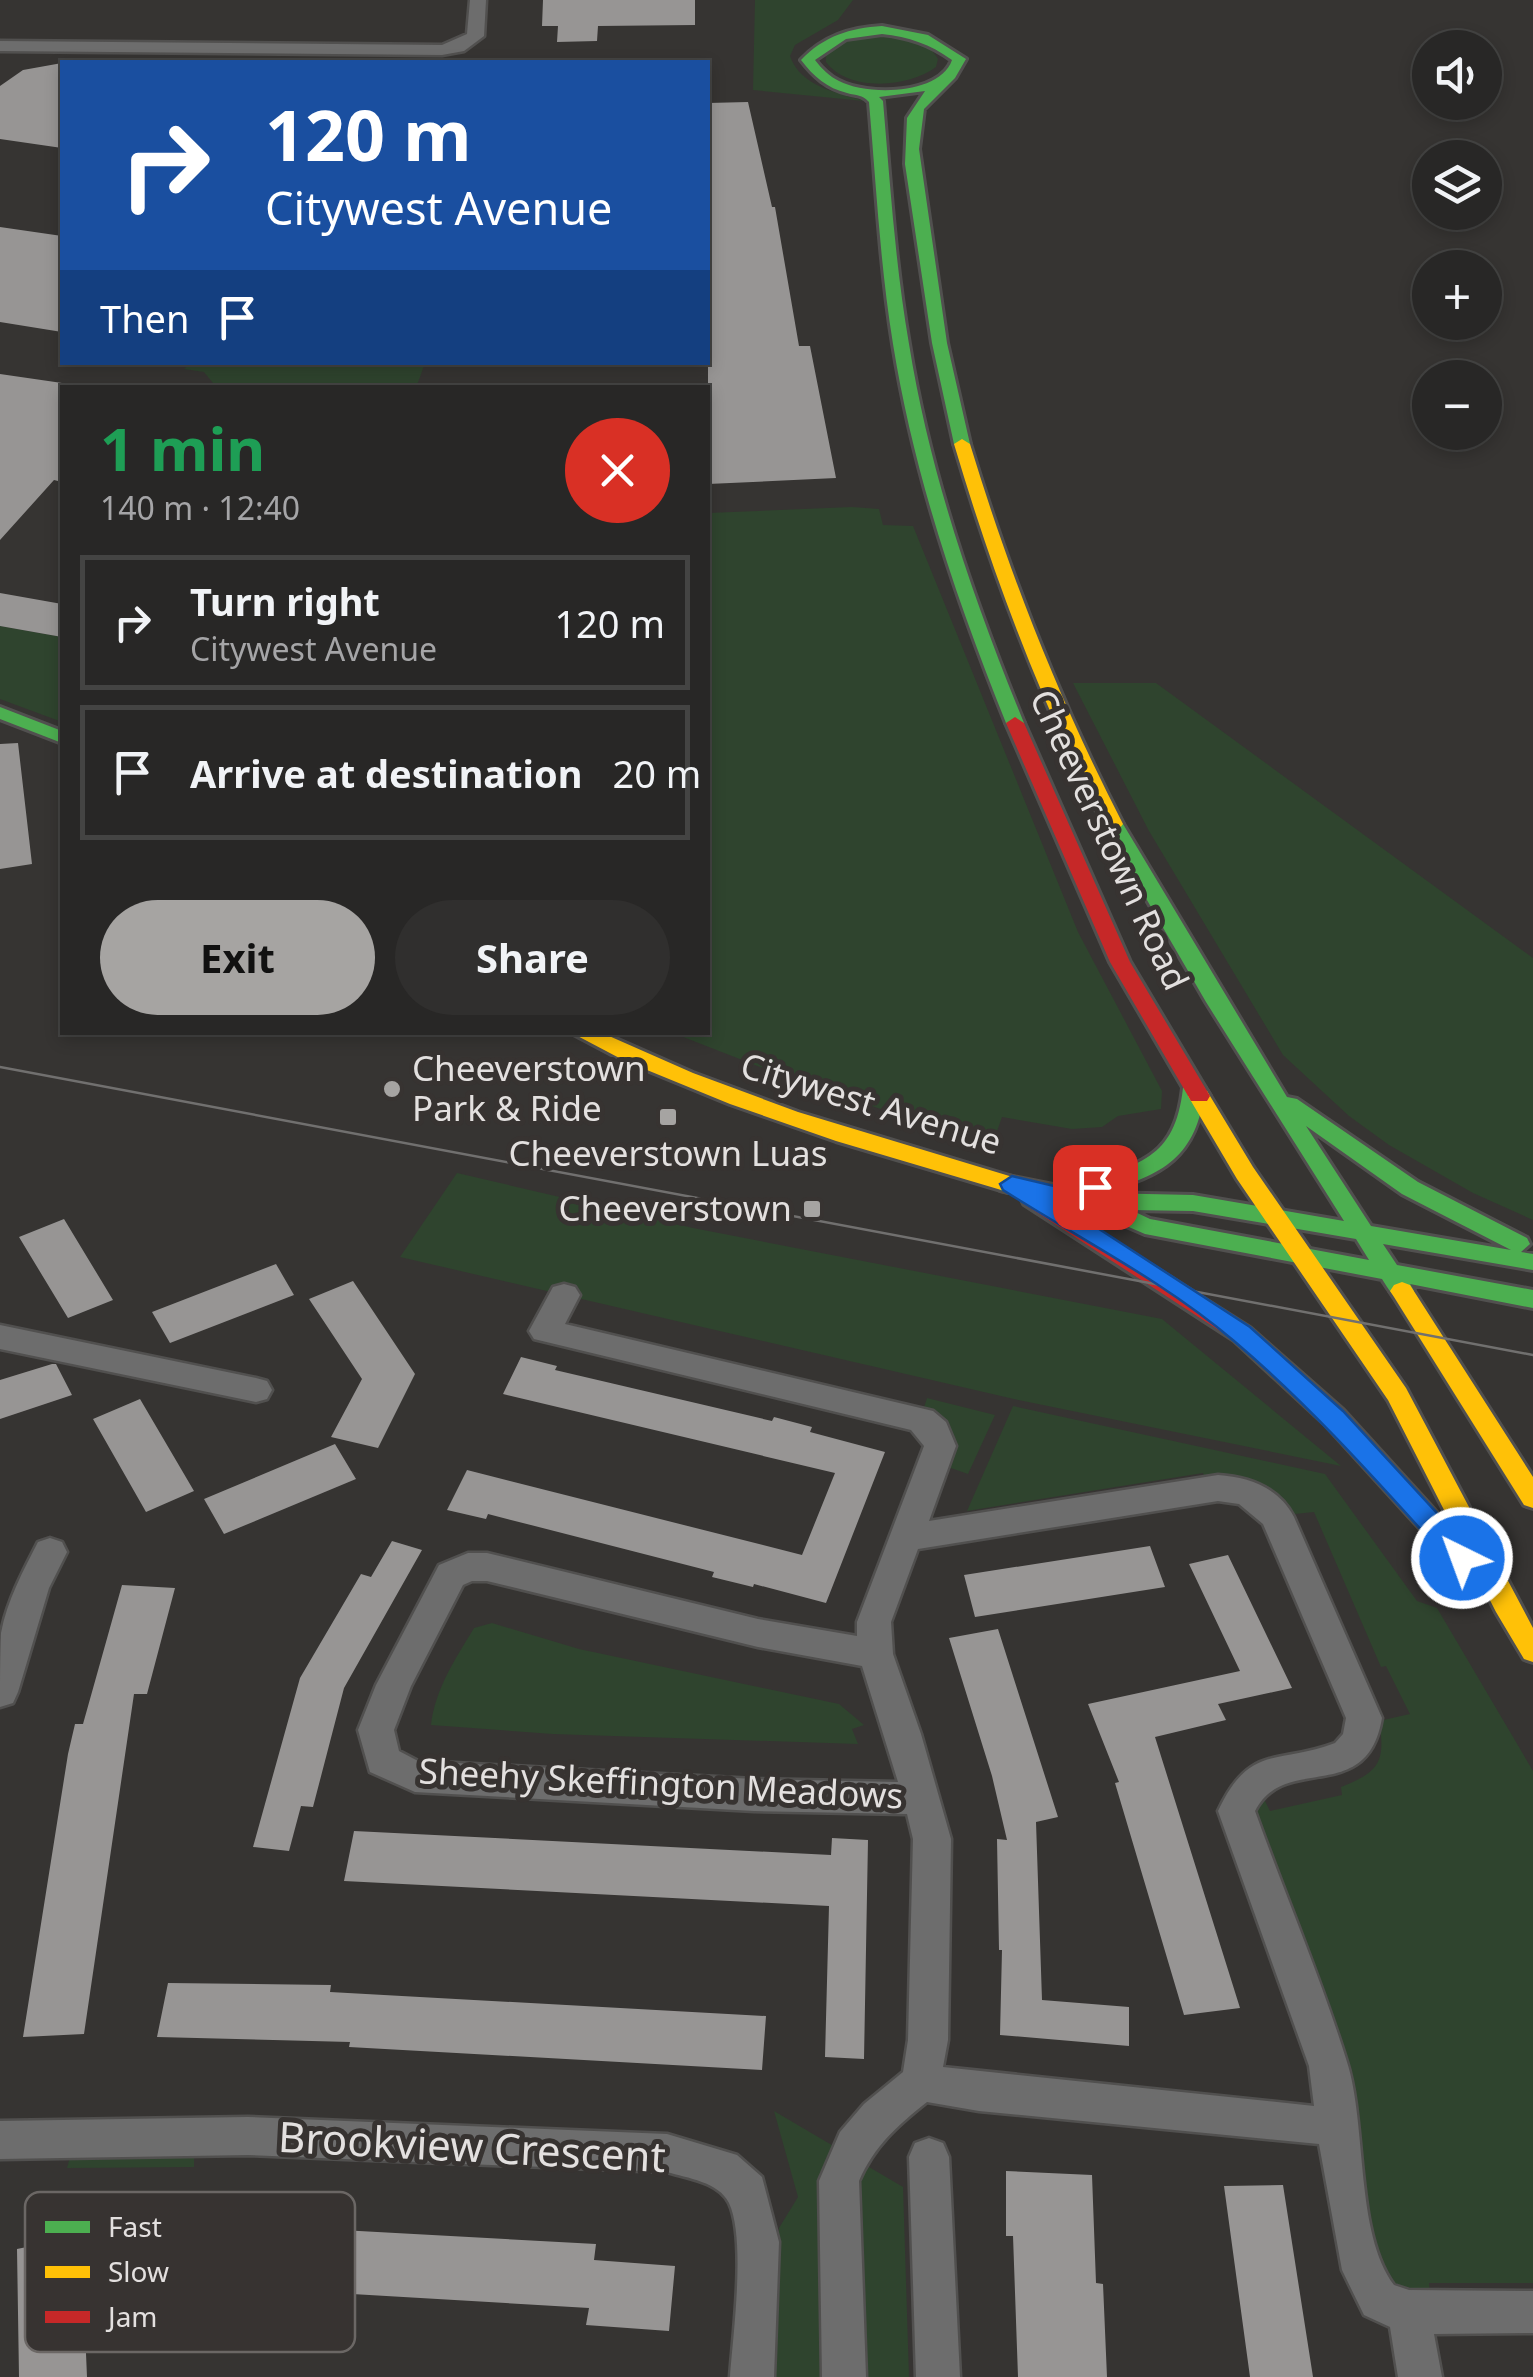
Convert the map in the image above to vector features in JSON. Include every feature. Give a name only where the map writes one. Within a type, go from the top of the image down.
[{"type":"main road","points":[[846,34],[862,4]]},
{"type":"main road","points":[[895,6],[900,20],[915,34]]},
{"type":"main road","points":[[846,34],[915,34],[951,48],[959,58],[959,67],[944,82],[909,92],[867,92],[833,84],[811,70],[808,60],[813,49],[846,34]]},
{"type":"main road","name":"Cheeverstown Road","points":[[944,82],[928,91],[918,104],[914,120],[934,328],[972,492],[1022,630],[1068,737],[1129,852],[1265,1086],[1533,1498]]},
{"type":"main road","name":"Cheeverstown Road","points":[[867,92],[876,101],[893,292],[912,399],[940,518],[974,624],[1120,962],[1274,1216],[1397,1395],[1505,1606],[1533,1651]]},
{"type":"main road","points":[[0,713],[60,736]]},
{"type":"main road","name":"Citywest Avenue","points":[[586,1035],[657,1070],[839,1137],[1012,1184],[1091,1201],[1167,1200],[1274,1216],[1533,1262]]},
{"type":"main road","points":[[1265,1086],[1376,1168],[1533,1250]]},
{"type":"main road","points":[[1054,1194],[1125,1178],[1161,1156],[1187,1127],[1194,1088]]},
{"type":"main road","points":[[1012,1184],[1242,1334],[1334,1417],[1505,1606]]},
{"type":"main road","name":"Citywest Avenue","points":[[1091,1201],[1146,1226],[1533,1299]]},
{"type":"street","points":[[0,46],[442,50],[458,47],[475,36],[478,0]]},
{"type":"street","name":"Sheehy Skeffington Meadows","points":[[564,1294],[545,1332],[921,1420],[934,1431],[940,1446],[874,1622],[875,1654],[932,1839],[928,2040],[922,2082]]},
{"type":"street","points":[[0,1337],[256,1390]]},
{"type":"street","points":[[905,1538],[1218,1488],[1241,1489],[1264,1500],[1277,1517],[1364,1718],[1365,1738],[1356,1751],[1252,1780],[1241,1794],[1236,1811],[1329,2066],[1364,2279],[1380,2302],[1409,2311],[1533,2312]]},
{"type":"street","points":[[0,1692],[32,1588],[50,1552]]},
{"type":"street","name":"Sheehy Skeffington Meadows","points":[[875,1654],[806,1643],[488,1567],[468,1567],[451,1575],[376,1730],[384,1761],[415,1776],[754,1795],[920,1798]]},
{"type":"street","points":[[844,2377],[838,2181],[854,2146],[878,2117],[922,2082],[979,2092],[1337,2127]]},
{"type":"street","name":"Brookview Crescent","points":[[0,2140],[248,2136],[357,2140],[667,2153],[723,2169],[747,2191],[758,2242],[752,2377]]},
{"type":"street","points":[[929,2157],[938,2377]]},
{"type":"street","points":[[1409,2311],[1420,2377]]},
{"type":"green space","points":[[755,0],[853,0],[838,20],[795,45],[790,56],[802,75],[811,81],[864,101],[753,90]]},
{"type":"green space","points":[[874,36],[926,46],[938,59],[936,67],[910,79],[879,84],[849,78],[826,62],[826,54],[843,42]]},
{"type":"green space","points":[[188,365],[424,365],[417,385],[225,385],[213,383],[204,372],[184,369]]},
{"type":"green space","points":[[852,507],[879,509],[883,525],[913,526],[1078,932],[1162,1091],[1161,1109],[1118,1116],[1102,1127],[1072,1129],[1002,1117],[995,1137],[899,1115],[796,1081],[678,1035],[710,1035],[710,513]]},
{"type":"green space","points":[[0,626],[60,637],[60,721],[0,699]]},
{"type":"green space","points":[[1073,683],[1156,683],[1533,958],[1533,1220],[1473,1193],[1389,1145],[1349,1116],[1283,1055],[1149,831]]},
{"type":"green space","points":[[457,1173],[693,1228],[1162,1319],[1341,1466],[1014,1399],[400,1257]]},
{"type":"green space","points":[[927,1398],[995,1415],[968,1474],[948,1467],[921,1417]]},
{"type":"green space","points":[[1013,1406],[1325,1474],[1417,1601],[1437,1608],[1533,1771],[1533,2283],[1429,2283],[1431,2303],[1409,2300],[1376,2267],[1251,1826],[1255,1808],[1264,1799],[1270,1811],[1342,1795],[1341,1787],[1364,1776],[1377,1764],[1381,1746],[1379,1721],[1410,1714],[1386,1666],[1381,1667],[1314,1512],[1285,1515],[1207,1484],[1203,1473],[967,1511]]},
{"type":"green space","points":[[492,1623],[579,1649],[839,1704],[864,1725],[852,1729],[858,1744],[553,1734],[431,1725],[442,1686],[460,1651],[474,1628]]},
{"type":"green space","points":[[774,2111],[903,2187],[909,2377],[775,2377],[779,2228],[798,2197]]},
{"type":"green space","points":[[194,2155],[194,2167],[67,2168],[70,2157]]},
{"type":"building","points":[[543,0],[695,0],[695,25],[598,26],[597,41],[557,42],[558,26],[542,26]]},
{"type":"building","points":[[60,63],[60,148],[0,139],[0,86],[23,70]]},
{"type":"building","points":[[748,102],[775,207],[799,346],[810,346],[836,478],[710,484],[710,103]]},
{"type":"building","points":[[0,227],[60,236],[60,332],[0,322]]},
{"type":"building","points":[[0,374],[62,383],[60,482],[54,480],[0,540]]},
{"type":"building","points":[[0,593],[60,604],[60,637],[0,626]]},
{"type":"building","points":[[18,743],[32,864],[0,869],[0,744]]},
{"type":"building","points":[[64,1219],[113,1300],[68,1318],[19,1237]]},
{"type":"building","points":[[276,1264],[294,1295],[170,1343],[152,1312]]},
{"type":"building","points":[[353,1281],[415,1374],[378,1448],[331,1437],[362,1379],[309,1299]]},
{"type":"building","points":[[521,1357],[557,1366],[555,1370],[772,1421],[774,1417],[812,1427],[810,1432],[885,1452],[826,1603],[712,1577],[714,1572],[488,1514],[486,1519],[447,1510],[467,1470],[802,1555],[835,1473],[503,1394]]},
{"type":"building","points":[[56,1364],[72,1395],[0,1419],[0,1380]]},
{"type":"building","points":[[140,1399],[194,1491],[146,1512],[93,1419]]},
{"type":"building","points":[[335,1444],[356,1479],[224,1534],[204,1499]]},
{"type":"building","points":[[392,1541],[422,1550],[344,1688],[313,1807],[301,1806],[289,1851],[253,1847],[300,1678],[361,1574],[371,1577]]},
{"type":"building","points":[[1150,1546],[1165,1587],[975,1617],[964,1575]]},
{"type":"building","points":[[1228,1555],[1292,1688],[1218,1704],[1226,1720],[1155,1737],[1240,2008],[1184,2015],[1115,1783],[1119,1782],[1088,1704],[1240,1671],[1189,1564]]},
{"type":"building","points":[[122,1585],[175,1588],[147,1694],[134,1694],[84,2034],[23,2037],[68,1754],[75,1724],[83,1724]]},
{"type":"building","points":[[998,1629],[1058,1817],[1036,1822],[1042,2000],[1129,2007],[1129,2046],[1000,2035],[1002,1950],[997,1839],[1007,1840],[992,1776],[949,1638]]},
{"type":"building","points":[[354,1831],[831,1855],[832,1838],[868,1840],[864,2059],[825,2057],[829,1906],[344,1881]]},
{"type":"building","points":[[168,1983],[331,1985],[330,1992],[766,2016],[762,2070],[349,2047],[350,2042],[157,2037]]},
{"type":"building","points":[[1006,2171],[1092,2175],[1096,2283],[1103,2284],[1107,2377],[1018,2377],[1013,2236],[1006,2236]]},
{"type":"building","points":[[1283,2185],[1313,2377],[1250,2377],[1224,2186]]},
{"type":"building","points":[[355,2231],[596,2244],[594,2260],[675,2266],[669,2331],[586,2325],[589,2308],[355,2294]]},
{"type":"building","points":[[25,2247],[25,2352],[86,2352],[87,2377],[19,2377],[17,2249]]},
{"type":"tram line","points":[[0,1067],[1533,1355]]},
{"type":"traffic: fast","points":[[943,82],[869,93],[834,84],[808,60],[823,46],[842,37],[882,30],[924,38],[959,59],[951,76],[917,109],[912,149],[940,343],[962,444]]},
{"type":"traffic: fast","points":[[867,92],[876,101],[893,291],[912,402],[956,565],[1015,723]]},
{"type":"traffic: fast","points":[[0,713],[60,736]]},
{"type":"traffic: fast","points":[[1113,824],[1253,1060],[1402,1291]]},
{"type":"traffic: fast","points":[[1084,1189],[1128,1176],[1169,1152],[1189,1123],[1194,1088]]},
{"type":"traffic: fast","points":[[1289,1104],[1410,1188],[1519,1244]]},
{"type":"traffic: fast","points":[[1008,1184],[1091,1201],[1193,1203],[1533,1262]]},
{"type":"traffic: fast","points":[[1109,1209],[1145,1226],[1533,1299]]},
{"type":"traffic: slow","points":[[962,444],[1028,638],[1113,824]]},
{"type":"traffic: slow","points":[[586,1035],[791,1118],[1008,1184]]},
{"type":"traffic: slow","points":[[1199,1096],[1245,1173],[1397,1395],[1505,1605],[1533,1651]]},
{"type":"traffic: slow","points":[[1402,1291],[1533,1498]]},
{"type":"traffic: jam","points":[[1015,723],[1120,962],[1199,1096]]},
{"type":"traffic: jam","points":[[1032,1198],[1242,1334],[1334,1417],[1468,1564]]},
{"type":"place","name":"Cheeverstown Park & Ride","points":[[392,1089]]},
{"type":"place","name":"Cheeverstown Luas","points":[[668,1117]]},
{"type":"place","name":"Cheeverstown","points":[[812,1209]]},
{"type":"route","points":[[1095,1187],[1054,1194],[1012,1184],[1242,1334],[1334,1417],[1462,1558]]}]
